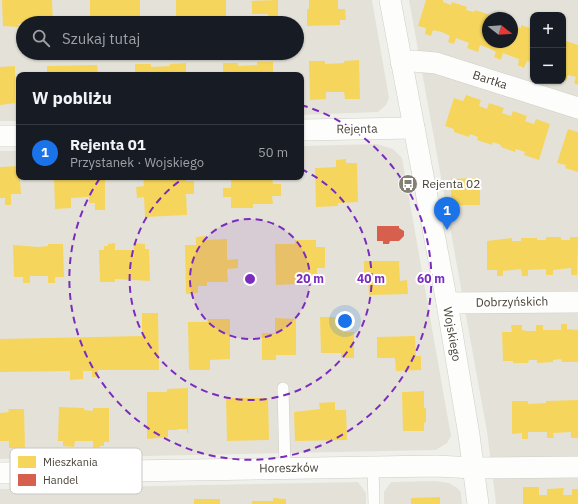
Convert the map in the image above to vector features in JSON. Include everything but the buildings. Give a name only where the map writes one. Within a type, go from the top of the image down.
[{"type":"street","name":"Wojskiego","points":[[390,0],[447,303],[474,468],[478,504]]},
{"type":"street","name":"Bartka","points":[[401,62],[436,62],[578,108]]},
{"type":"street","name":"Rejenta","points":[[304,130],[414,128]]},
{"type":"street","points":[[0,136],[16,136]]},
{"type":"street","name":"Dobrzyńskich","points":[[447,303],[578,302]]},
{"type":"street","name":"Horeszków","points":[[142,471],[436,466],[474,468],[578,467]]},
{"type":"street","name":"Horeszków","points":[[0,473],[10,473]]},
{"type":"lane","points":[[283,388],[285,468]]},
{"type":"lane","points":[[373,467],[374,504]]},
{"type":"shaded area","points":[[0,0],[372,0],[389,98],[386,105],[378,112],[304,115],[304,72],[16,72],[16,121],[0,121]]},
{"type":"shaded area","points":[[409,0],[578,0],[578,504],[496,504],[487,432]]},
{"type":"shaded area","points":[[377,144],[393,149],[402,158],[451,436],[447,443],[436,450],[142,456],[142,448],[10,448],[10,459],[0,459],[0,151],[16,151],[16,180],[304,180],[304,146]]},
{"type":"shaded area","points":[[436,481],[449,483],[457,488],[461,492],[462,504],[384,504],[384,492],[391,482]]},
{"type":"shaded area","points":[[358,482],[366,493],[366,504],[0,504],[0,489],[10,489],[10,494],[142,494],[142,486]]},
{"type":"place","name":"Rejenta 02","points":[[408,184]]},
{"type":"place","name":"Rejenta 01","points":[[447,230]]}]
